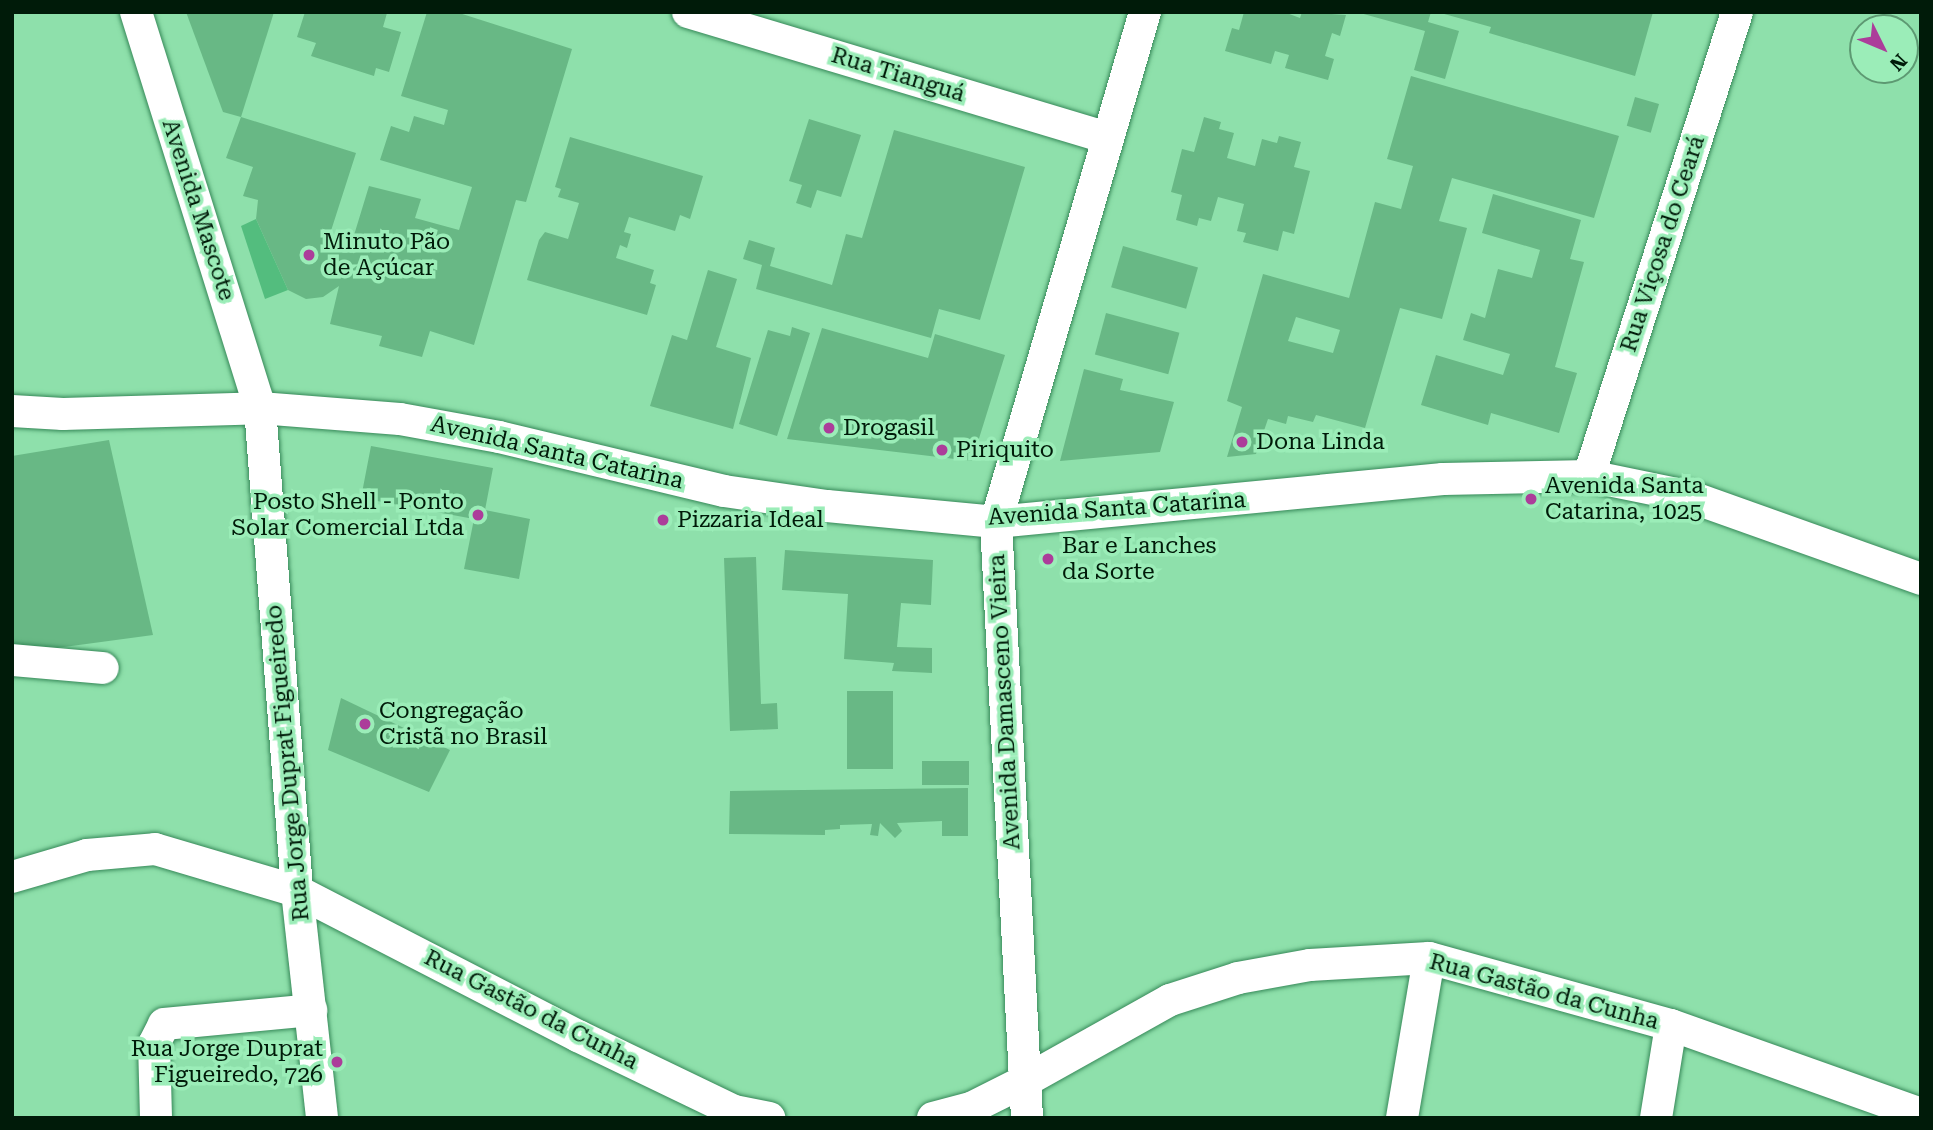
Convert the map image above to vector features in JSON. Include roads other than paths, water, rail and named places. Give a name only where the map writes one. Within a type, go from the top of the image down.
[{"type":"street","name":"Avenida Mascote","points":[[136,12],[260,408]]},
{"type":"street","name":"Rua Tianguá","points":[[688,12],[1108,138]]},
{"type":"street","name":"Avenida Damasceno Vieira","points":[[1027,1118],[996,522],[1145,12]]},
{"type":"street","name":"Rua Viçosa do Ceará","points":[[1589,476],[1737,12]]},
{"type":"street","name":"Avenida Santa Catarina","points":[[12,411],[63,414],[260,408],[400,419],[499,437],[724,491],[827,506],[996,522],[1443,479],[1589,476],[1691,497],[1921,579]]},
{"type":"street","name":"Rua Jorge Duprat Figueiredo","points":[[260,408],[297,891],[322,1118]]},
{"type":"street","points":[[12,660],[103,668]]},
{"type":"street","name":"Rua Gastão da Cunha","points":[[12,877],[87,855],[155,849],[297,891],[578,1036],[734,1111],[769,1118]]},
{"type":"street","name":"Rua Gastão da Cunha","points":[[933,1118],[971,1108],[1025,1081],[1117,1026],[1170,1000],[1238,978],[1310,965],[1429,958],[1671,1025],[1921,1114]]},
{"type":"street","points":[[1402,1118],[1429,958]]},
{"type":"street","points":[[156,1118],[154,1044],[164,1024],[311,1010]]},
{"type":"street","points":[[1656,1118],[1671,1025]]},
{"type":"place","name":"Minuto Pão de Açúcar","points":[[309,255]]},
{"type":"place","name":"Drogasil","points":[[829,428]]},
{"type":"place","name":"Dona Linda","points":[[1242,442]]},
{"type":"place","name":"Piriquito","points":[[942,450]]},
{"type":"place","name":"Avenida Santa Catarina, 1025","points":[[1531,499]]},
{"type":"place","name":"Posto Shell - Ponto Solar Comercial Ltda","points":[[478,515]]},
{"type":"place","name":"Pizzaria Ideal","points":[[663,520]]},
{"type":"place","name":"Bar e Lanches da Sorte","points":[[1048,559]]},
{"type":"place","name":"Congregação Cristã no Brasil","points":[[365,724]]},
{"type":"place","name":"Rua Jorge Duprat Figueiredo, 726","points":[[337,1062]]}]
